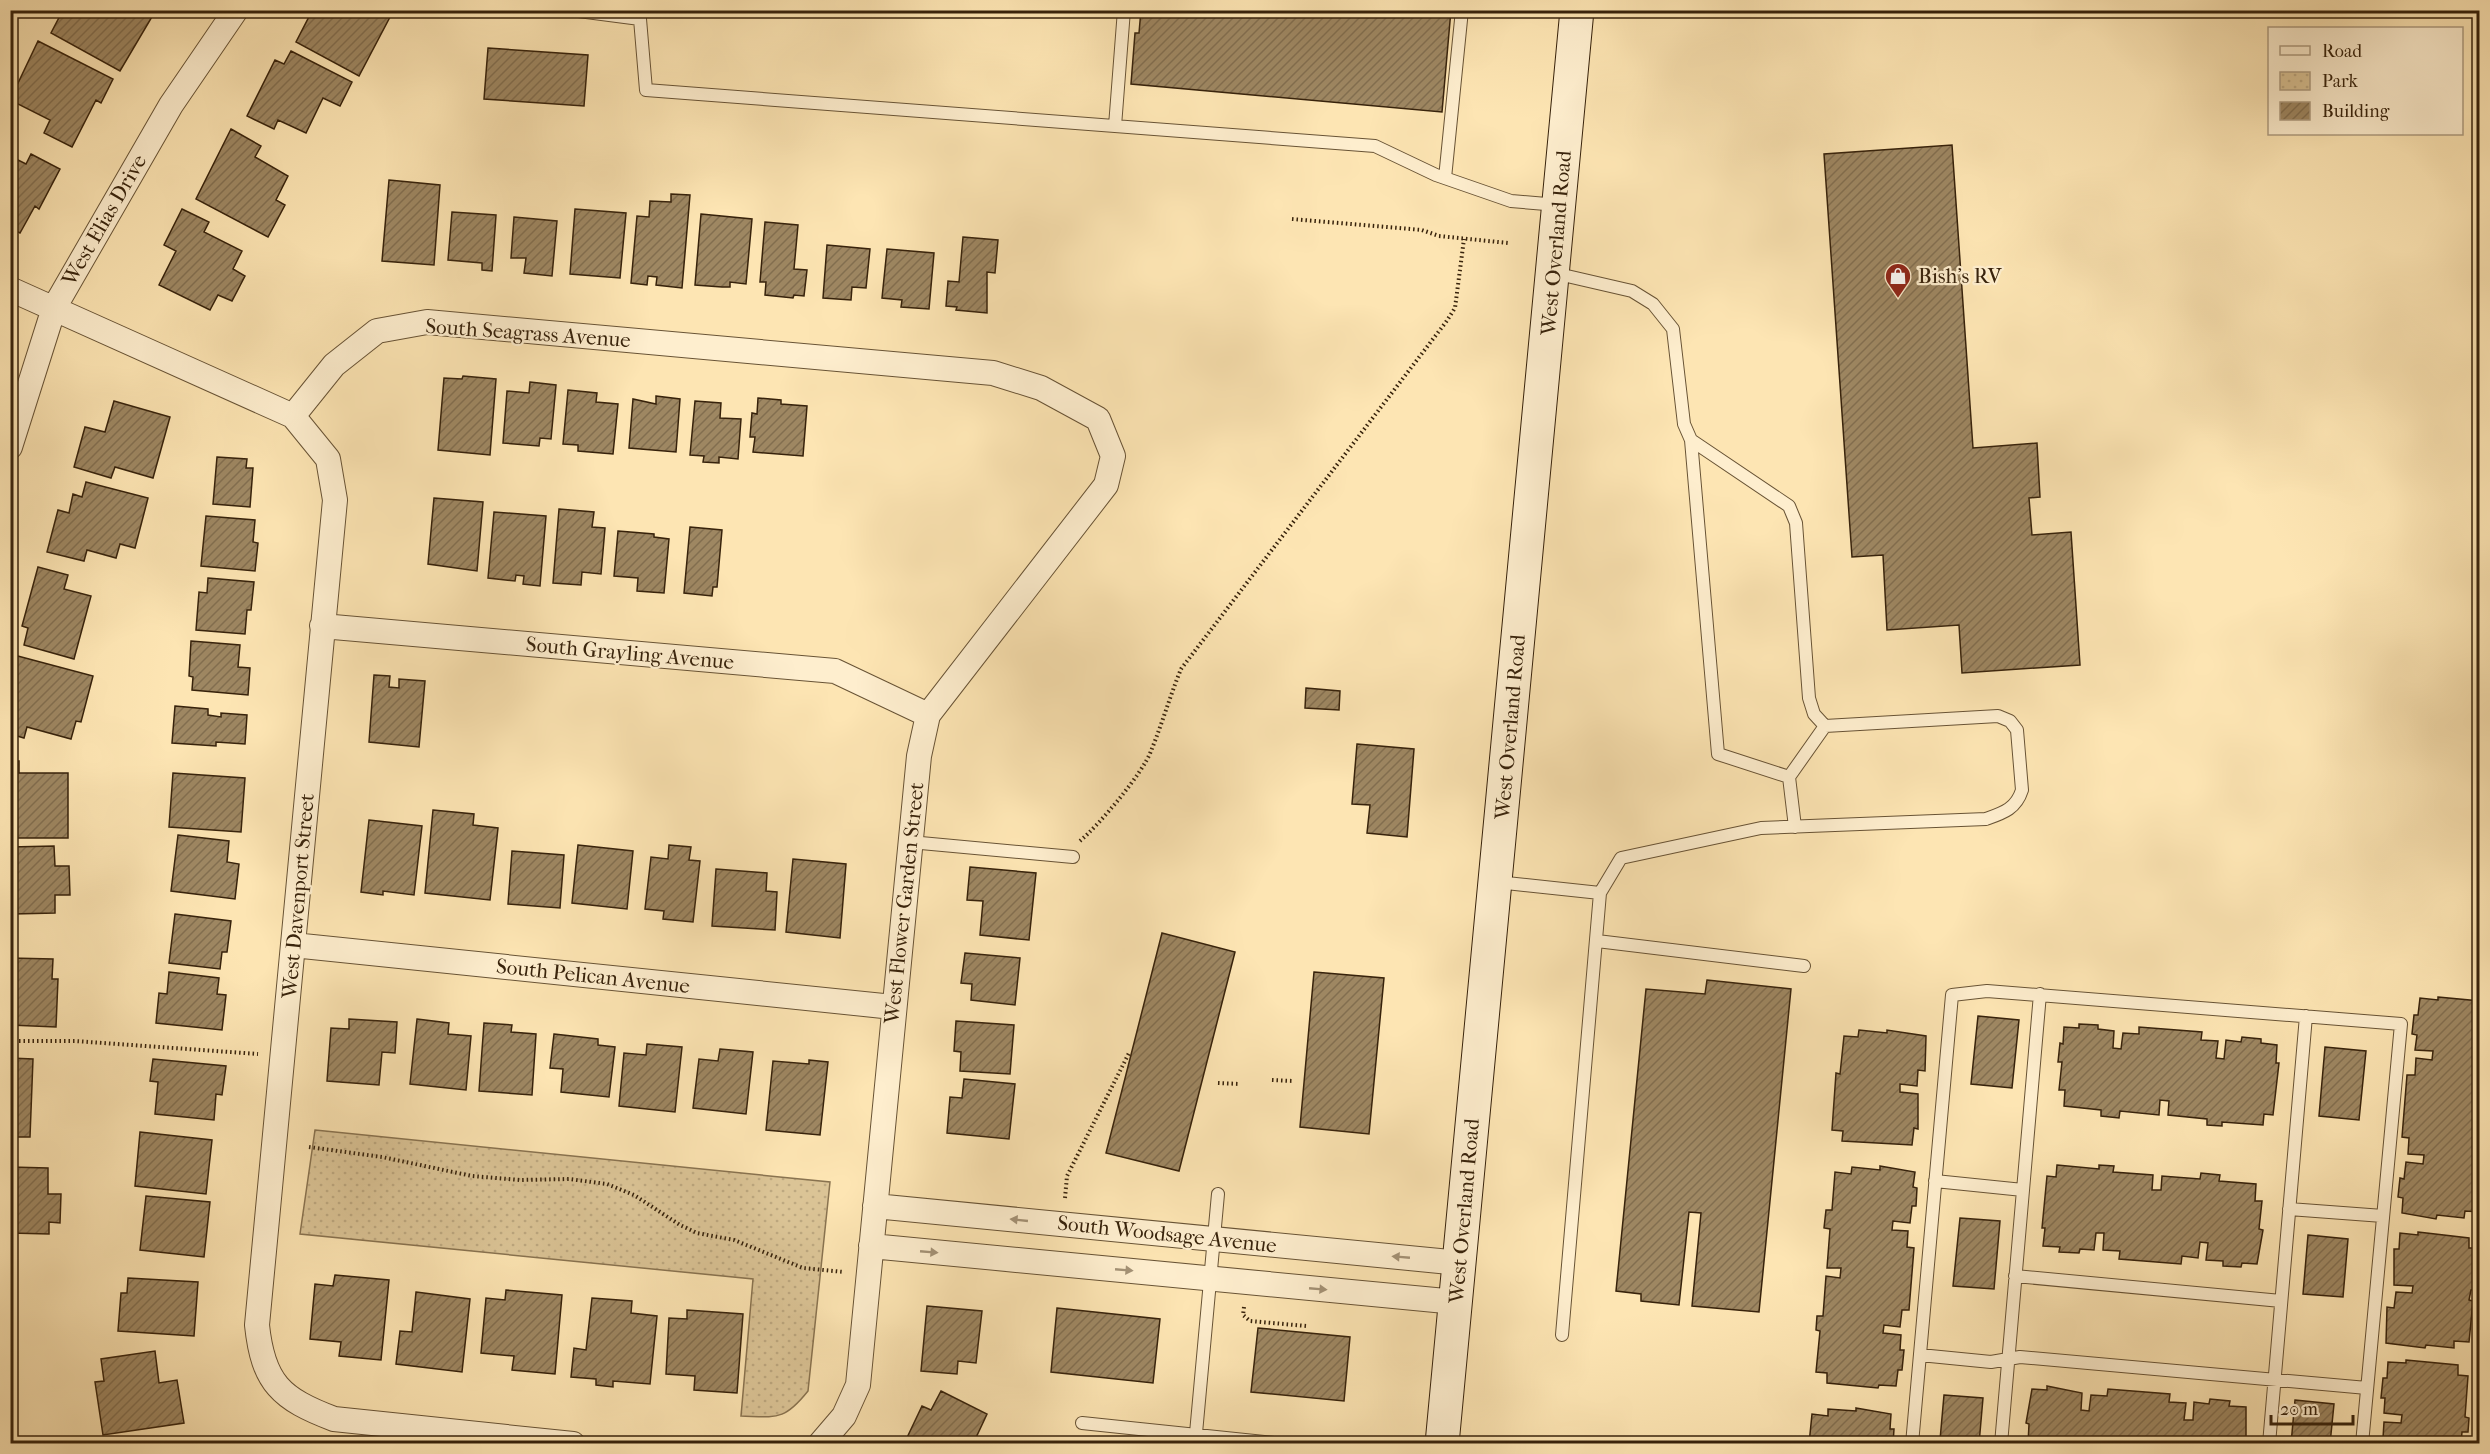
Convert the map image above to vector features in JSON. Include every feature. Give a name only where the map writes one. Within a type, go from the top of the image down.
[{"type":"street","name":"West Elias Drive","points":[[10,447],[54,308],[171,105],[236,10]]},
{"type":"street","name":"West Overland Road","points":[[1442,1443],[1577,10]]},
{"type":"street","points":[[10,289],[293,416]]},
{"type":"street","name":"South Seagrass Avenue","points":[[293,416],[334,365],[377,331],[427,322],[993,373],[1041,387],[1098,419]]},
{"type":"street","name":"West Davenport Street","points":[[293,416],[328,459],[335,500],[257,1325],[260,1356],[276,1385],[301,1407],[334,1419],[573,1443]]},
{"type":"street","name":"West Flower Garden Street","points":[[822,1442],[844,1416],[858,1385],[910,842],[919,756],[928,715],[1106,485],[1113,456],[1098,419]]},
{"type":"street","name":"South Grayling Avenue","points":[[322,626],[836,670],[928,715]]},
{"type":"street","name":"South Pelican Avenue","points":[[293,945],[893,1007]]},
{"type":"street","name":"South Woodsage Avenue","points":[[875,1206],[1460,1263]]},
{"type":"street","name":"South Woodsage Avenue","points":[[871,1246],[1456,1302]]},
{"type":"lane","points":[[572,10],[640,20],[646,90],[1375,146],[1445,178],[1511,201],[1560,205]]},
{"type":"lane","points":[[1115,126],[1124,10]]},
{"type":"lane","points":[[1445,178],[1462,10]]},
{"type":"lane","points":[[1553,273],[1632,291],[1653,304],[1673,329],[1684,424],[1691,440],[1718,754],[1789,777]]},
{"type":"lane","points":[[1691,440],[1790,506],[1796,523],[1809,698],[1814,714],[1825,726]]},
{"type":"lane","points":[[1562,1335],[1600,893],[1621,858],[1761,828],[1986,819],[2010,810],[2019,799],[2022,790],[2017,730],[2010,722],[1998,716],[1825,726]]},
{"type":"lane","points":[[1795,827],[1789,777],[1825,726]]},
{"type":"lane","points":[[910,842],[1073,857]]},
{"type":"lane","points":[[1495,882],[1600,893]]},
{"type":"lane","points":[[1597,941],[1804,966]]},
{"type":"lane","points":[[1912,1443],[1952,995],[1987,991],[2401,1024],[2362,1443]]},
{"type":"lane","points":[[2001,1443],[2040,994]]},
{"type":"lane","points":[[2269,1443],[2306,1016]]},
{"type":"lane","points":[[1935,1181],[2023,1190]]},
{"type":"lane","points":[[1195,1440],[1218,1194]]},
{"type":"lane","points":[[2289,1209],[2383,1216]]},
{"type":"lane","points":[[2015,1276],[2281,1301]]},
{"type":"lane","points":[[1920,1356],[1991,1362],[2020,1357],[2367,1388]]},
{"type":"lane","points":[[1082,1423],[1195,1440],[1283,1443]]},
{"type":"path","points":[[1292,219],[1422,230],[1439,236],[1508,243]]},
{"type":"path","points":[[1073,857],[1076,846],[1097,825],[1141,771],[1151,752],[1162,714],[1181,669],[1455,308],[1464,239]]},
{"type":"path","points":[[10,1041],[75,1041],[261,1054]]},
{"type":"path","points":[[1065,1198],[1067,1176],[1129,1053]]},
{"type":"path","points":[[1272,1080],[1293,1081]]},
{"type":"path","points":[[1218,1083],[1240,1084]]},
{"type":"path","points":[[309,1147],[382,1157],[472,1176],[519,1180],[569,1179],[607,1184],[634,1195],[680,1226],[697,1233],[734,1240],[803,1268],[846,1272]]},
{"type":"path","points":[[1244,1306],[1243,1315],[1250,1321],[1306,1326]]},
{"type":"green space","points":[[315,1130],[830,1182],[808,1391],[792,1408],[779,1415],[741,1416],[753,1279],[300,1234]]},
{"type":"building","points":[[63,10],[156,10],[120,71],[51,33]]},
{"type":"building","points":[[378,10],[390,17],[359,76],[296,42],[312,11]]},
{"type":"building","points":[[1141,10],[1451,10],[1442,112],[1131,84],[1135,33],[1139,33]]},
{"type":"building","points":[[38,41],[113,79],[101,103],[96,100],[72,147],[44,133],[50,120],[10,100]]},
{"type":"building","points":[[488,48],[588,55],[584,106],[484,99]]},
{"type":"building","points":[[291,51],[352,82],[340,106],[323,98],[306,133],[278,120],[274,129],[247,116],[275,60],[284,64]]},
{"type":"building","points":[[231,129],[261,146],[255,157],[288,176],[276,200],[285,205],[268,237],[196,199]]},
{"type":"building","name":"Bish's RV","points":[[1952,145],[1973,448],[2037,443],[2040,497],[2029,498],[2032,535],[2071,532],[2080,665],[1962,673],[1959,625],[1887,630],[1883,555],[1852,557],[1824,154]]},
{"type":"building","points":[[31,154],[60,169],[39,209],[35,206],[20,233],[10,228],[10,156],[26,164]]},
{"type":"building","points":[[389,180],[440,185],[434,265],[382,261]]},
{"type":"building","points":[[671,194],[690,195],[682,288],[656,285],[657,277],[648,276],[647,285],[631,283],[637,216],[649,217],[650,201],[671,202]]},
{"type":"building","points":[[182,209],[209,222],[204,232],[242,251],[233,269],[245,276],[232,301],[218,295],[210,310],[159,285],[176,251],[164,245]]},
{"type":"building","points":[[575,209],[626,213],[620,278],[570,274]]},
{"type":"building","points":[[452,212],[496,215],[492,271],[482,270],[482,263],[448,260]]},
{"type":"building","points":[[701,214],[752,219],[746,284],[730,282],[730,287],[695,285]]},
{"type":"building","points":[[514,217],[557,221],[552,276],[524,273],[526,258],[511,258]]},
{"type":"building","points":[[765,222],[798,225],[794,269],[807,270],[804,296],[794,295],[793,298],[765,295],[766,282],[760,282]]},
{"type":"building","points":[[963,237],[998,240],[995,273],[987,272],[987,313],[956,310],[957,307],[946,306],[948,281],[959,282]]},
{"type":"building","points":[[827,245],[870,249],[866,288],[852,287],[851,300],[823,298]]},
{"type":"building","points":[[887,249],[934,253],[929,309],[901,307],[902,300],[882,298]]},
{"type":"building","points":[[463,376],[496,379],[490,455],[438,450],[444,378],[462,379]]},
{"type":"building","points":[[530,382],[556,385],[551,439],[540,438],[539,446],[503,443],[507,391],[529,393]]},
{"type":"building","points":[[568,390],[597,393],[596,402],[618,404],[613,454],[578,451],[578,445],[563,444]]},
{"type":"building","points":[[656,396],[680,399],[676,452],[629,448],[633,399],[656,404]]},
{"type":"building","points":[[758,398],[781,400],[781,404],[807,406],[803,456],[753,452],[755,437],[750,437],[752,413],[757,414]]},
{"type":"building","points":[[114,401],[170,417],[153,478],[115,467],[111,478],[74,467],[85,427],[105,432]]},
{"type":"building","points":[[695,401],[721,403],[720,418],[741,419],[738,459],[719,457],[719,463],[703,462],[704,456],[690,455]]},
{"type":"building","points":[[217,457],[247,459],[246,468],[253,468],[250,507],[213,504]]},
{"type":"building","points":[[86,482],[148,498],[135,548],[120,544],[116,558],[87,550],[84,561],[47,552],[58,510],[69,513],[73,494],[82,497]]},
{"type":"building","points":[[434,498],[483,502],[477,571],[428,564]]},
{"type":"building","points":[[559,509],[594,512],[592,527],[605,528],[601,574],[582,572],[581,585],[553,583]]},
{"type":"building","points":[[494,512],[546,516],[540,586],[523,584],[524,576],[516,575],[515,581],[488,578]]},
{"type":"building","points":[[206,516],[255,520],[253,542],[258,543],[255,571],[201,566]]},
{"type":"building","points":[[690,527],[722,530],[717,587],[713,587],[712,596],[684,593]]},
{"type":"building","points":[[618,531],[654,534],[654,537],[669,539],[664,593],[637,591],[638,578],[614,576]]},
{"type":"building","points":[[38,567],[68,575],[64,589],[91,596],[74,659],[24,645],[28,628],[22,626]]},
{"type":"building","points":[[208,578],[254,582],[251,610],[247,610],[245,634],[196,630],[199,592],[207,593]]},
{"type":"building","points":[[191,641],[240,645],[238,667],[250,668],[248,695],[192,690],[193,677],[189,676]]},
{"type":"building","points":[[14,655],[93,676],[81,722],[76,721],[71,739],[27,727],[24,738],[10,734],[10,668]]},
{"type":"building","points":[[374,675],[390,676],[389,687],[399,688],[399,679],[425,681],[419,747],[369,742]]},
{"type":"building","points":[[1306,688],[1340,691],[1339,710],[1305,708]]},
{"type":"building","points":[[175,706],[208,709],[208,715],[221,717],[221,713],[247,715],[245,744],[216,742],[216,746],[172,743]]},
{"type":"building","points":[[1357,744],[1414,749],[1407,837],[1367,833],[1370,805],[1352,804]]},
{"type":"building","points":[[10,761],[19,761],[19,773],[68,773],[68,838],[10,838]]},
{"type":"building","points":[[173,773],[245,778],[241,832],[169,827]]},
{"type":"building","points":[[433,810],[474,814],[473,825],[498,828],[490,900],[425,893]]},
{"type":"building","points":[[369,820],[422,826],[414,895],[383,891],[383,895],[361,892]]},
{"type":"building","points":[[178,835],[229,841],[227,862],[239,864],[235,899],[171,891]]},
{"type":"building","points":[[578,845],[633,851],[627,909],[572,903]]},
{"type":"building","points":[[669,845],[691,847],[689,860],[700,861],[693,922],[663,919],[664,911],[645,909],[651,857],[668,859]]},
{"type":"building","points":[[54,846],[55,866],[69,866],[70,895],[55,895],[55,913],[13,914],[13,927],[10,927],[10,847]]},
{"type":"building","points":[[512,851],[564,855],[560,908],[508,904]]},
{"type":"building","points":[[793,859],[846,864],[840,938],[786,932]]},
{"type":"building","points":[[970,867],[1036,873],[1029,940],[980,935],[983,901],[967,900]]},
{"type":"building","points":[[716,869],[767,873],[766,891],[777,892],[775,930],[712,926]]},
{"type":"building","points":[[175,914],[231,921],[227,952],[222,952],[220,969],[169,963]]},
{"type":"building","points":[[1162,933],[1235,952],[1179,1171],[1106,1153]]},
{"type":"building","points":[[965,953],[1020,958],[1015,1005],[971,1000],[972,984],[961,983]]},
{"type":"building","points":[[10,958],[53,959],[52,979],[58,979],[56,1027],[10,1025]]},
{"type":"building","points":[[169,972],[219,978],[217,994],[226,995],[222,1030],[156,1023],[159,993],[167,994]]},
{"type":"building","points":[[1314,972],[1384,978],[1369,1134],[1300,1127]]},
{"type":"building","points":[[1707,980],[1791,989],[1759,1312],[1692,1306],[1701,1213],[1689,1212],[1679,1305],[1641,1301],[1641,1294],[1616,1291],[1646,989],[1705,994]]},
{"type":"building","points":[[2438,997],[2480,1001],[2480,1107],[2476,1107],[2475,1116],[2480,1116],[2480,1212],[2465,1211],[2464,1218],[2437,1215],[2436,1219],[2402,1213],[2403,1198],[2398,1197],[2400,1178],[2404,1179],[2406,1162],[2423,1164],[2424,1155],[2408,1154],[2409,1138],[2402,1137],[2407,1075],[2415,1075],[2416,1058],[2432,1060],[2433,1051],[2415,1050],[2417,1035],[2412,1034],[2414,1015],[2418,1015],[2420,998],[2438,1000]]},
{"type":"building","points":[[1978,1016],[2019,1020],[2012,1088],[1971,1084]]},
{"type":"building","points":[[349,1019],[397,1022],[395,1053],[382,1052],[379,1085],[327,1081],[331,1028],[349,1029]]},
{"type":"building","points":[[417,1019],[449,1023],[448,1034],[471,1036],[466,1090],[410,1084]]},
{"type":"building","points":[[956,1021],[1014,1025],[1010,1074],[960,1071],[961,1052],[954,1051]]},
{"type":"building","points":[[484,1023],[512,1025],[511,1032],[536,1034],[532,1095],[479,1091]]},
{"type":"building","points":[[2079,1024],[2098,1025],[2098,1029],[2114,1031],[2113,1048],[2121,1049],[2123,1033],[2139,1034],[2139,1027],[2202,1032],[2201,1040],[2218,1041],[2216,1058],[2224,1059],[2226,1040],[2241,1042],[2242,1037],[2261,1039],[2261,1043],[2277,1045],[2276,1063],[2279,1063],[2273,1115],[2264,1114],[2263,1125],[2222,1122],[2222,1126],[2207,1125],[2207,1119],[2168,1115],[2169,1101],[2160,1100],[2159,1115],[2120,1111],[2119,1118],[2101,1116],[2101,1110],[2064,1106],[2065,1090],[2059,1090],[2062,1062],[2058,1062],[2060,1043],[2063,1044],[2064,1027],[2079,1028]]},
{"type":"building","points":[[1859,1030],[1887,1033],[1887,1030],[1926,1036],[1925,1071],[1918,1070],[1917,1086],[1900,1084],[1900,1092],[1918,1094],[1918,1129],[1914,1128],[1912,1145],[1842,1141],[1843,1131],[1832,1130],[1836,1073],[1840,1074],[1844,1036],[1858,1037]]},
{"type":"building","points":[[554,1034],[598,1039],[598,1045],[615,1047],[609,1097],[561,1092],[563,1069],[550,1068]]},
{"type":"building","points":[[647,1044],[682,1047],[675,1112],[619,1106],[624,1053],[646,1055]]},
{"type":"building","points":[[2325,1047],[2366,1051],[2359,1120],[2319,1116]]},
{"type":"building","points":[[720,1049],[753,1052],[746,1114],[693,1108],[699,1059],[718,1061]]},
{"type":"building","points":[[10,1058],[33,1059],[30,1137],[10,1137]]},
{"type":"building","points":[[153,1059],[226,1066],[222,1095],[216,1094],[214,1120],[155,1114],[158,1082],[150,1081]]},
{"type":"building","points":[[809,1060],[828,1062],[820,1135],[766,1130],[773,1061],[809,1064]]},
{"type":"building","points":[[964,1079],[1015,1084],[1009,1139],[947,1133],[950,1097],[962,1098]]},
{"type":"building","points":[[140,1132],[212,1140],[206,1194],[135,1186]]},
{"type":"building","points":[[2057,1165],[2099,1169],[2099,1165],[2114,1166],[2113,1172],[2153,1175],[2152,1190],[2161,1190],[2162,1176],[2200,1179],[2201,1173],[2220,1175],[2219,1181],[2256,1184],[2255,1201],[2262,1201],[2259,1229],[2263,1230],[2257,1264],[2242,1263],[2241,1267],[2223,1266],[2223,1261],[2206,1260],[2208,1243],[2200,1242],[2198,1258],[2182,1256],[2181,1264],[2119,1259],[2120,1251],[2103,1250],[2104,1233],[2096,1233],[2094,1250],[2080,1249],[2079,1253],[2059,1252],[2060,1247],[2043,1246],[2045,1228],[2042,1228],[2047,1176],[2056,1177]]},
{"type":"building","points":[[1880,1166],[1915,1172],[1913,1187],[1917,1188],[1916,1206],[1912,1206],[1910,1223],[1893,1221],[1892,1230],[1908,1231],[1907,1247],[1914,1248],[1909,1310],[1902,1310],[1900,1327],[1884,1325],[1883,1333],[1901,1335],[1900,1350],[1904,1350],[1902,1370],[1898,1370],[1896,1386],[1879,1385],[1878,1388],[1827,1383],[1827,1373],[1816,1372],[1820,1331],[1816,1330],[1817,1316],[1823,1316],[1826,1276],[1840,1278],[1841,1268],[1827,1268],[1830,1229],[1824,1228],[1826,1210],[1832,1210],[1835,1172],[1851,1174],[1852,1167],[1880,1170]]},
{"type":"building","points":[[10,1167],[48,1168],[48,1194],[61,1194],[60,1223],[49,1222],[49,1234],[10,1233]]},
{"type":"building","points":[[146,1196],[210,1202],[204,1257],[140,1250]]},
{"type":"building","points":[[1960,1218],[2000,1221],[1994,1289],[1953,1286]]},
{"type":"building","points":[[2418,1232],[2469,1238],[2469,1248],[2480,1248],[2476,1290],[2471,1290],[2469,1300],[2473,1301],[2469,1342],[2454,1341],[2454,1348],[2426,1345],[2425,1348],[2386,1343],[2387,1307],[2394,1308],[2396,1292],[2412,1293],[2413,1286],[2394,1285],[2394,1249],[2399,1249],[2400,1233],[2418,1235]]},
{"type":"building","points":[[2308,1235],[2348,1239],[2343,1297],[2303,1294]]},
{"type":"building","points":[[335,1275],[389,1280],[381,1360],[339,1356],[341,1342],[310,1339],[315,1284],[333,1286]]},
{"type":"building","points":[[128,1278],[198,1282],[194,1336],[118,1331],[121,1293],[127,1293]]},
{"type":"building","points":[[506,1290],[562,1295],[555,1374],[512,1370],[514,1356],[481,1353],[486,1298],[505,1300]]},
{"type":"building","points":[[416,1292],[470,1299],[462,1372],[396,1364],[400,1331],[412,1332]]},
{"type":"building","points":[[592,1298],[632,1301],[631,1313],[657,1316],[650,1384],[613,1381],[613,1387],[596,1385],[596,1379],[571,1377],[574,1348],[586,1350]]},
{"type":"building","points":[[927,1306],[982,1311],[976,1363],[958,1361],[957,1374],[921,1371]]},
{"type":"building","points":[[1057,1308],[1160,1319],[1153,1383],[1051,1372]]},
{"type":"building","points":[[687,1310],[743,1314],[737,1393],[694,1390],[695,1376],[666,1374],[669,1318],[687,1319]]},
{"type":"building","points":[[1258,1328],[1350,1337],[1344,1401],[1251,1392]]},
{"type":"building","points":[[155,1351],[159,1383],[177,1380],[184,1423],[103,1435],[95,1382],[104,1381],[101,1359]]},
{"type":"building","points":[[2406,1360],[2458,1365],[2458,1375],[2468,1376],[2465,1417],[2469,1418],[2468,1432],[2462,1432],[2461,1444],[2375,1444],[2376,1438],[2383,1438],[2384,1422],[2401,1423],[2402,1415],[2384,1413],[2385,1398],[2381,1398],[2383,1378],[2387,1378],[2388,1362],[2406,1363]]},
{"type":"building","points":[[2047,1386],[2082,1393],[2081,1410],[2089,1411],[2091,1395],[2107,1396],[2108,1389],[2170,1394],[2169,1402],[2186,1403],[2184,1420],[2193,1420],[2194,1402],[2209,1404],[2210,1399],[2230,1401],[2229,1406],[2246,1407],[2246,1444],[2028,1444],[2029,1424],[2026,1423],[2032,1389],[2047,1390]]},
{"type":"building","points":[[941,1391],[987,1414],[973,1444],[904,1444],[922,1406],[931,1410]]},
{"type":"building","points":[[1944,1395],[1983,1398],[1979,1444],[1940,1440]]},
{"type":"building","points":[[2295,1400],[2334,1404],[2330,1444],[2291,1444]]},
{"type":"building","points":[[1856,1408],[1891,1414],[1890,1429],[1894,1429],[1893,1444],[1809,1444],[1812,1414],[1828,1416],[1828,1409],[1856,1411]]},
{"type":"place","name":"Bish's RV","points":[[1898,299]]}]
